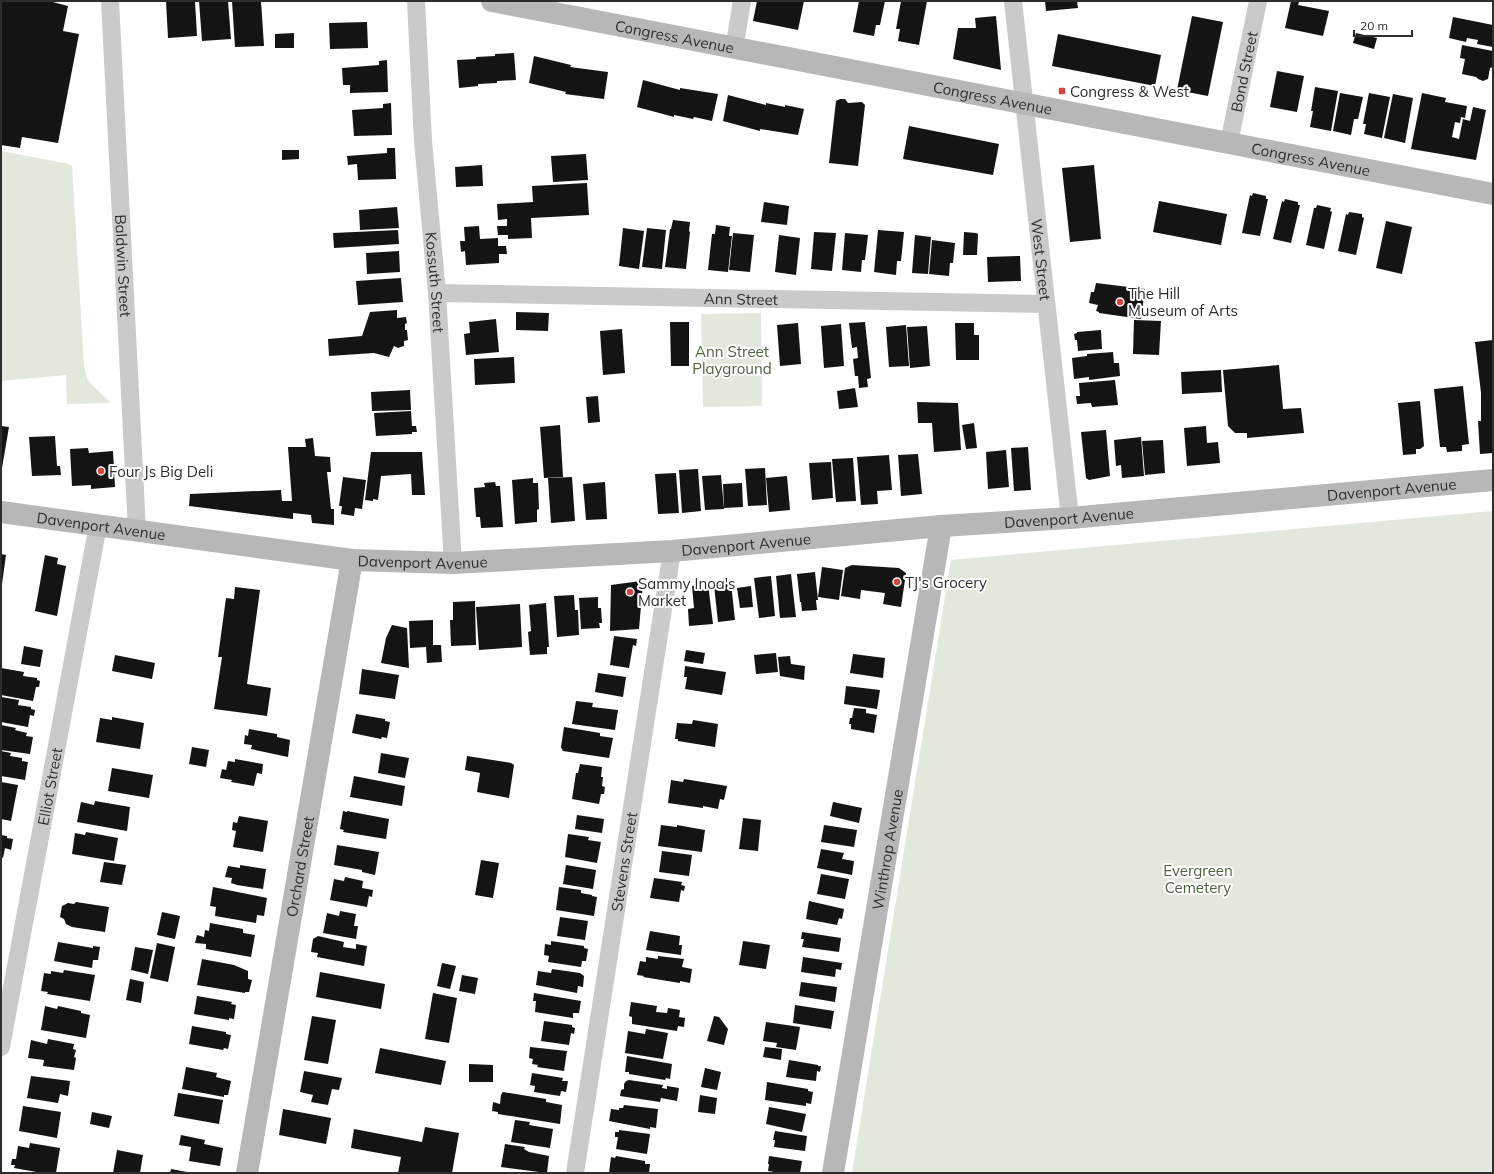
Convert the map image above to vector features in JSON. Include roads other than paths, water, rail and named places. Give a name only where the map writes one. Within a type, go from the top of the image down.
[{"type":"main road","name":"Congress Avenue","points":[[495,1],[734,49],[1229,143],[1492,191]]},
{"type":"main road","name":"Davenport Avenue","points":[[1,512],[352,560],[453,563],[672,551],[941,526],[1070,518],[1493,480]]},
{"type":"main road","name":"Winthrop Avenue","points":[[833,1173],[941,526]]},
{"type":"main road","name":"Orchard Street","points":[[247,1173],[352,560]]},
{"type":"street","name":"Baldwin Street","points":[[110,1],[136,530]]},
{"type":"street","name":"Kossuth Street","points":[[416,1],[423,142],[437,293],[453,563]]},
{"type":"street","points":[[734,49],[742,1]]},
{"type":"street","name":"West Street","points":[[1013,1],[1070,518]]},
{"type":"street","name":"Bond Street","points":[[1229,143],[1258,1]]},
{"type":"street","name":"Ann Street","points":[[437,293],[1046,304]]},
{"type":"street","name":"Elliot Street","points":[[1,1047],[98,525]]},
{"type":"street","name":"Stevens Street","points":[[575,1173],[672,551]]},
{"type":"place","name":"Congress & West","points":[[1062,91]]},
{"type":"place","name":"The Hill Museum of Arts","points":[[1120,302]]},
{"type":"place","name":"Four Js Big Deli","points":[[101,471]]},
{"type":"place","name":"TJ's Grocery","points":[[897,582]]},
{"type":"place","name":"Sammy Inoa's Market","points":[[630,592]]},
{"type":"park label","name":"Ann Street Playground","points":[[732,360]]},
{"type":"park label","name":"Evergreen Cemetery","points":[[1198,878]]}]
